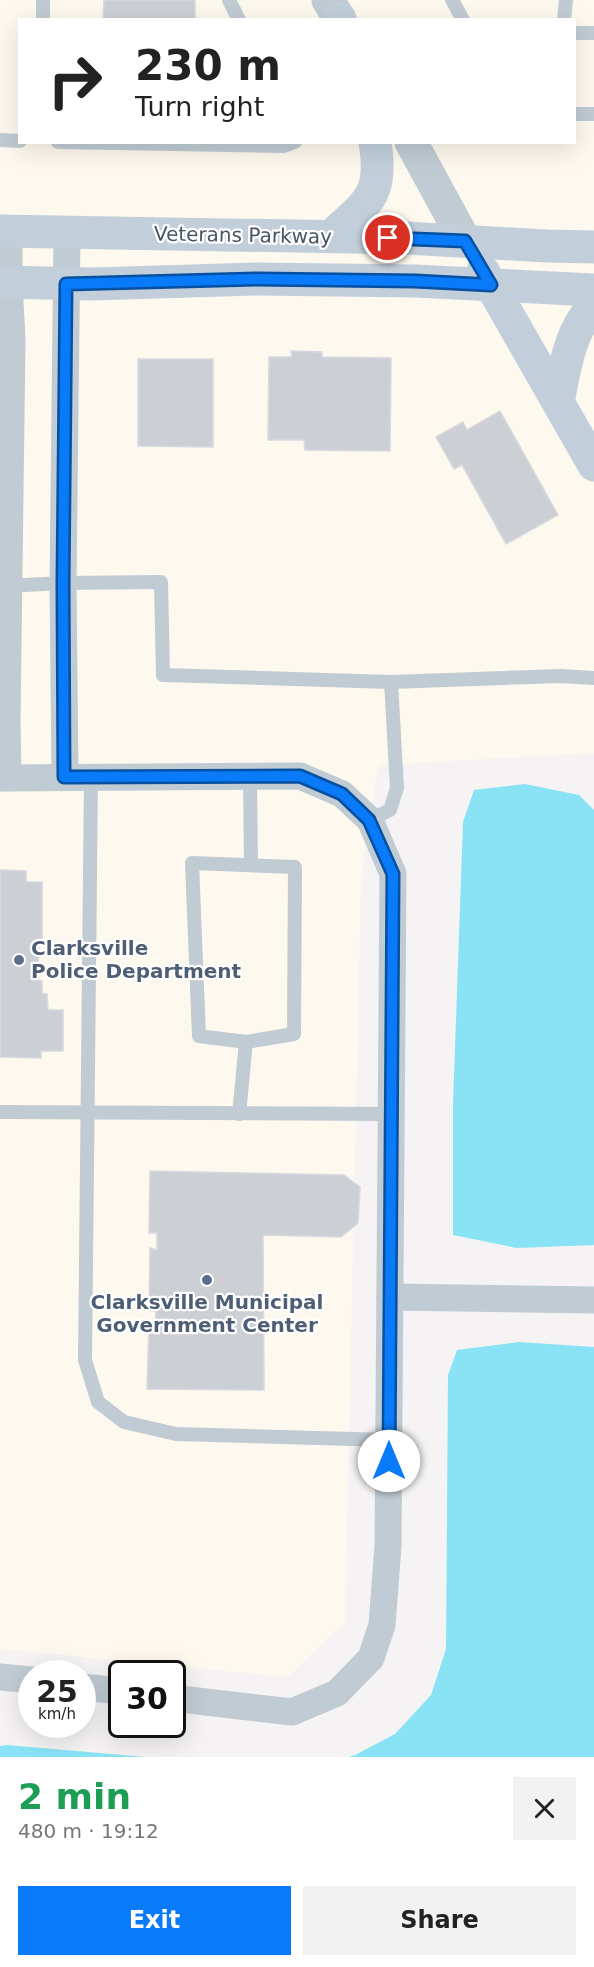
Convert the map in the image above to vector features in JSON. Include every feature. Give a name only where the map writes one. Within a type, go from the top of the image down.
[{"type":"main road","points":[[331,236],[363,206],[375,190],[378,174],[375,144]]},
{"type":"main road","name":"Veterans Parkway","points":[[4,231],[67,234],[331,236],[594,247]]},
{"type":"main road","points":[[465,241],[594,465]]},
{"type":"main road","points":[[4,282],[66,284],[257,279],[415,281],[594,290]]},
{"type":"main road","points":[[558,402],[575,333],[594,306]]},
{"type":"street","points":[[328,0],[339,18]]},
{"type":"street","points":[[412,144],[465,241]]},
{"type":"street","points":[[4,231],[4,282],[12,340],[4,585],[6,722],[4,777],[300,776],[342,794],[369,820],[393,874],[388,1546],[382,1625],[371,1658],[336,1693],[292,1712],[186,1700]]},
{"type":"street","points":[[64,777],[63,583],[67,234]]},
{"type":"street","points":[[390,1297],[594,1300]]},
{"type":"street","points":[[0,1677],[18,1679]]},
{"type":"lane","points":[[43,0],[43,18]]},
{"type":"lane","points":[[229,0],[238,18]]},
{"type":"lane","points":[[452,0],[463,18]]},
{"type":"lane","points":[[564,18],[566,0]]},
{"type":"lane","points":[[576,33],[594,33]]},
{"type":"lane","points":[[576,114],[594,114]]},
{"type":"lane","points":[[0,141],[18,141]]},
{"type":"lane","points":[[171,144],[284,146],[290,144]]},
{"type":"lane","points":[[4,585],[161,582],[163,675],[391,682],[561,676],[594,678]]},
{"type":"lane","points":[[369,820],[390,810],[397,788],[391,682]]},
{"type":"lane","points":[[250,776],[251,865]]},
{"type":"lane","points":[[92,777],[85,1360],[98,1402],[124,1422],[176,1434],[389,1440]]},
{"type":"lane","points":[[192,863],[295,867],[294,1034],[246,1042],[199,1036],[192,863]]},
{"type":"lane","points":[[239,1113],[246,1042]]},
{"type":"lane","points":[[0,1112],[391,1114]]},
{"type":"shaded area","points":[[0,0],[594,0],[594,753],[378,765],[361,883],[345,1622],[288,1677],[186,1667],[186,1660],[113,1660],[0,1649]]},
{"type":"water","points":[[525,784],[579,795],[594,810],[594,1245],[517,1248],[453,1235],[453,1105],[463,822],[474,790]]},
{"type":"water","points":[[519,1342],[594,1347],[594,1757],[348,1757],[395,1734],[431,1695],[446,1649],[448,1375],[457,1350]]},
{"type":"water","points":[[0,1746],[146,1757],[0,1757]]},
{"type":"building","points":[[104,0],[195,0],[195,18],[103,18]]},
{"type":"building","points":[[291,351],[322,352],[322,357],[391,358],[390,451],[305,450],[304,440],[268,440],[269,357],[292,357]]},
{"type":"building","points":[[138,359],[213,359],[213,447],[138,446]]},
{"type":"building","points":[[500,411],[558,515],[506,544],[462,465],[454,469],[436,437],[463,422],[467,430]]},
{"type":"building","name":"Clarksville Police Department","points":[[0,870],[26,871],[26,882],[42,882],[42,941],[39,940],[38,980],[42,981],[42,993],[47,994],[48,1010],[63,1010],[63,1051],[41,1051],[41,1058],[0,1057]]},
{"type":"building","name":"Clarksville Municipal Government Center","points":[[150,1171],[344,1175],[360,1187],[358,1223],[341,1237],[263,1235],[264,1390],[147,1389],[149,1327],[155,1327],[156,1312],[149,1310],[150,1248],[157,1250],[157,1233],[149,1233]]},
{"type":"place","name":"Clarksville Police Department","points":[[19,960]]},
{"type":"place","name":"Clarksville Municipal Government Center","points":[[207,1280]]},
{"type":"route","points":[[388,238],[465,241],[491,285],[415,281],[257,279],[66,284],[63,583],[64,777],[300,776],[342,794],[369,820],[393,874],[389,1461]]}]
